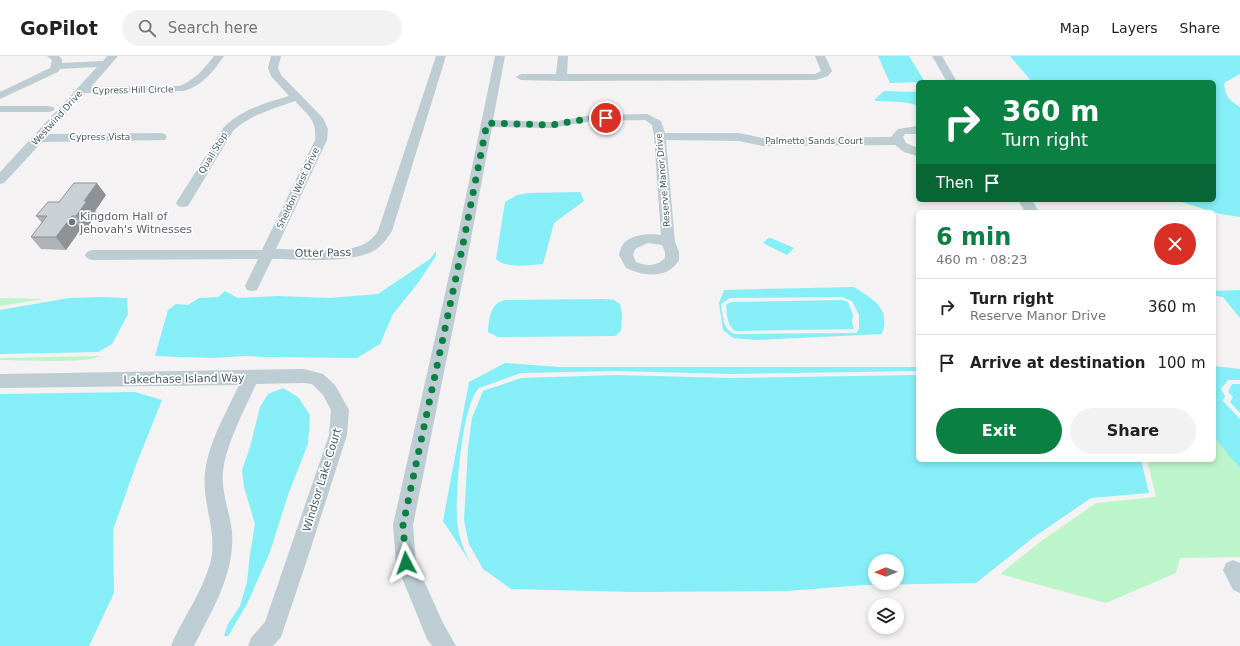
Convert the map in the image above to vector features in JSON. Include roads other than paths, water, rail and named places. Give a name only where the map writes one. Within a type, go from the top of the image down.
[{"type":"street","points":[[52,56],[57,59],[53,70]]},
{"type":"street","name":"Cypress Hill Circle","points":[[82,90],[180,89],[194,85],[209,71],[219,56]]},
{"type":"street","name":"Sheldon West Drive","points":[[252,286],[321,140],[322,129],[318,120],[276,76],[273,68],[276,56]]},
{"type":"street","name":"Otter Pass","points":[[92,255],[344,254],[356,253],[369,248],[381,239],[385,231],[441,56]]},
{"type":"street","points":[[444,646],[435,631],[406,563],[403,525],[462,249],[500,56]]},
{"type":"street","points":[[562,78],[563,56]]},
{"type":"street","points":[[521,78],[816,78],[827,71],[820,56]]},
{"type":"street","points":[[937,56],[951,80]]},
{"type":"street","points":[[0,96],[53,70],[70,69],[109,60]]},
{"type":"street","name":"Westwind Drive","points":[[0,180],[109,60]]},
{"type":"street","points":[[70,69],[96,74]]},
{"type":"street","name":"Quail Stop","points":[[183,203],[228,129],[236,121],[248,114],[297,97]]},
{"type":"street","points":[[0,109],[50,109]]},
{"type":"street","name":"Reserve Manor Drive","points":[[487,123],[552,125],[592,118],[647,117],[657,123],[660,136],[668,242]]},
{"type":"street","points":[[916,130],[902,131],[896,137],[897,141],[905,148],[916,151]]},
{"type":"street","name":"Palmetto Sands Court","points":[[660,136],[740,137],[763,142],[897,141]]},
{"type":"street","name":"Cypress Vista","points":[[39,138],[161,137]]},
{"type":"street","name":"Windsor Lake Court","points":[[250,378],[304,376],[317,380],[329,390],[340,410],[338,435],[297,560],[273,629],[259,646]]},
{"type":"street","name":"Lakechase Island Way","points":[[0,381],[250,378],[217,455],[214,473],[214,491],[222,532],[221,559],[213,588],[182,646]]},
{"type":"water","points":[[878,56],[909,56],[924,80],[916,80],[916,82],[890,83]]},
{"type":"water","points":[[1010,56],[1240,56],[1240,74],[1224,83],[1225,91],[1228,97],[1240,107],[1240,217],[1220,214],[1216,213],[1216,210],[1207,210],[1181,202],[1216,202],[1216,80],[1030,80]]},
{"type":"water","points":[[884,91],[916,92],[916,105],[874,100]]},
{"type":"water","points":[[580,192],[584,201],[554,223],[543,264],[512,265],[496,259],[505,202],[517,195],[529,193]]},
{"type":"water","points":[[768,238],[794,248],[787,255],[763,243]]},
{"type":"water","points":[[436,251],[436,256],[418,283],[393,314],[380,344],[357,358],[245,356],[213,358],[155,356],[168,310],[176,304],[188,305],[199,298],[218,297],[225,291],[238,298],[278,296],[329,298],[378,294],[430,259]]},
{"type":"water","points":[[854,287],[874,300],[882,311],[884,325],[882,334],[756,340],[733,338],[723,330],[719,303],[724,290]],"holes":[[[842,297],[852,301],[859,315],[859,329],[856,333],[735,334],[725,326],[721,304],[730,298]]]},
{"type":"water","points":[[1240,290],[1240,318],[1223,297],[1216,295],[1216,291]]},
{"type":"water","points":[[69,298],[127,298],[128,314],[112,344],[98,352],[0,354],[0,310]]},
{"type":"water","points":[[505,300],[614,300],[620,304],[622,314],[621,331],[615,336],[498,337],[488,332],[493,308],[496,304]]},
{"type":"water","points":[[842,300],[848,302],[853,315],[852,322],[854,329],[736,331],[729,323],[726,305],[731,302]]},
{"type":"water","points":[[505,363],[560,367],[916,367],[916,371],[731,374],[616,371],[521,373],[479,388],[473,398],[464,431],[457,490],[457,519],[460,538],[472,565],[443,521],[469,382]]},
{"type":"water","points":[[1216,366],[1240,369],[1240,380],[1228,380],[1221,389],[1225,396],[1223,401],[1240,419],[1240,468],[1216,440]]},
{"type":"water","points":[[616,375],[731,378],[916,375],[916,462],[1141,462],[1149,493],[1091,498],[1034,537],[976,583],[904,584],[904,554],[868,554],[868,585],[787,591],[633,592],[511,589],[483,569],[469,544],[464,520],[468,448],[472,418],[483,391],[521,378]]},
{"type":"water","points":[[1232,384],[1240,384],[1240,413],[1230,402],[1233,397],[1228,392]]},
{"type":"water","points":[[283,388],[298,397],[310,415],[308,444],[288,495],[270,552],[247,604],[228,636],[224,636],[228,624],[240,606],[247,582],[255,524],[244,487],[242,470],[250,447],[260,407],[268,394]]},
{"type":"water","points":[[135,392],[162,400],[136,465],[113,530],[114,593],[89,646],[0,646],[0,394]]},
{"type":"place","name":"Kingdom Hall of Jehovah's Witnesses","points":[[72,222]]}]
